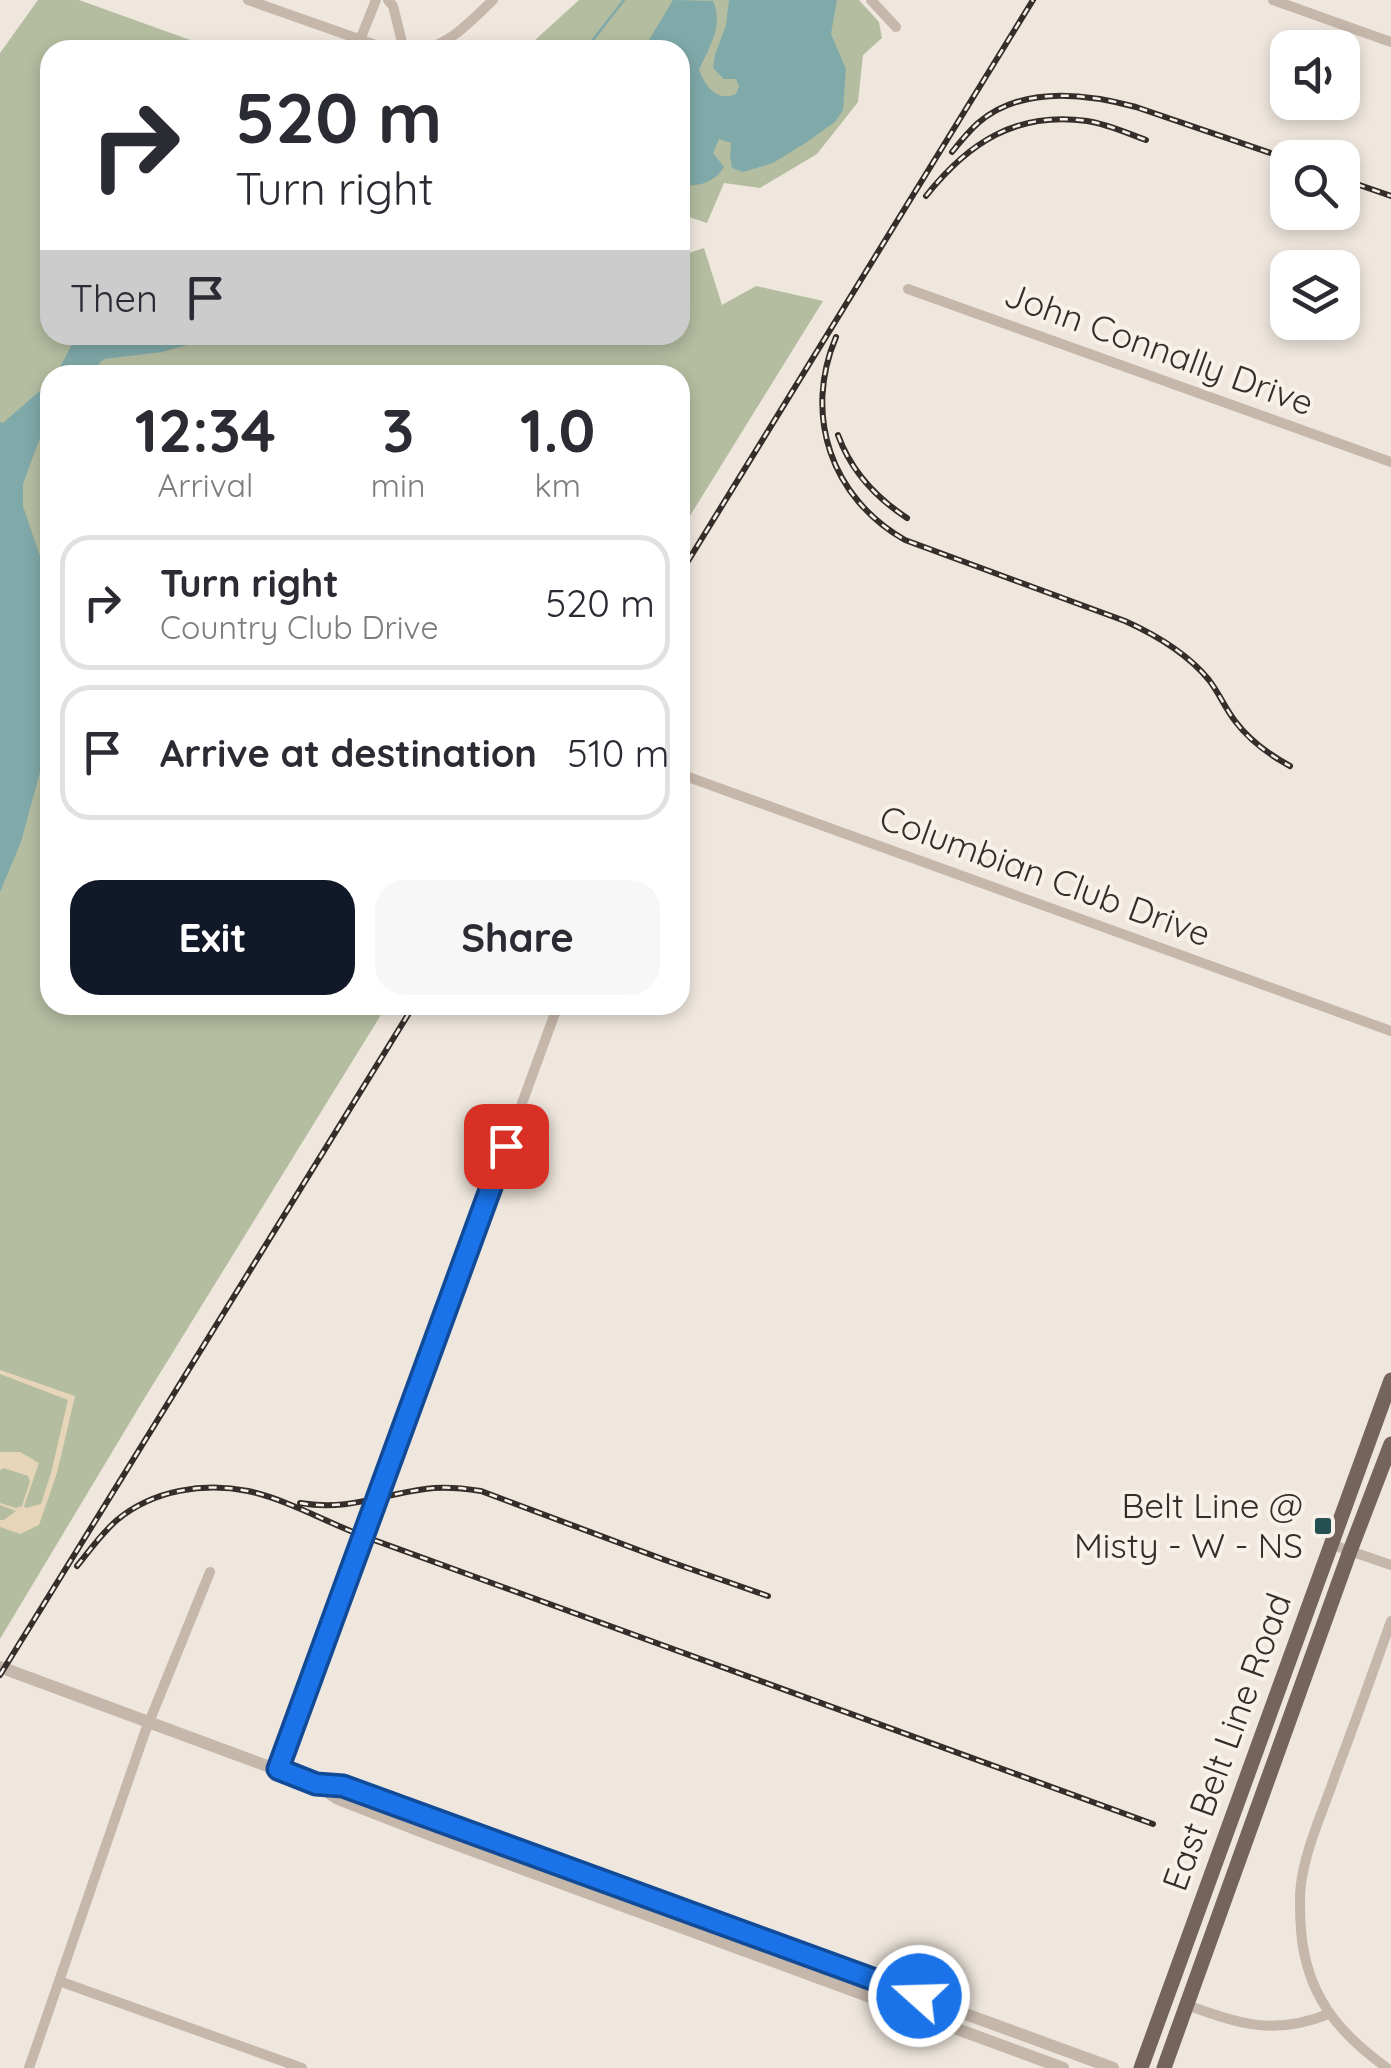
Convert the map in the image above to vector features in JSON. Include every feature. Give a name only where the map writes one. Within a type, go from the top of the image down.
[{"type":"main road","name":"East Belt Line Road","points":[[1140,2068],[1391,1380]]},
{"type":"main road","name":"East Belt Line Road","points":[[1164,2068],[1391,1444]]},
{"type":"main road","points":[[1230,1818],[1250,1826]]},
{"type":"street","points":[[248,0],[360,40],[376,0]]},
{"type":"street","points":[[388,0],[402,40]]},
{"type":"street","points":[[446,40],[493,0]]},
{"type":"street","points":[[871,0],[896,27]]},
{"type":"street","points":[[1273,0],[1391,42]]},
{"type":"street","name":"John Connally Drive","points":[[908,288],[1391,462]]},
{"type":"street","name":"Columbian Club Drive","points":[[690,778],[1391,1030]]},
{"type":"street","points":[[278,1769],[554,1015]]},
{"type":"street","points":[[1330,1544],[1391,1564]]},
{"type":"street","points":[[28,2068],[150,1721],[210,1572]]},
{"type":"street","points":[[1388,2068],[1359,2047],[1329,2014],[1310,1979],[1302,1948],[1300,1906],[1301,1882],[1312,1842],[1391,1621]]},
{"type":"street","points":[[0,1667],[278,1769],[316,1784],[338,1799],[433,1836],[1063,2068]]},
{"type":"street","points":[[316,1784],[343,1786],[1113,2068]]},
{"type":"street","points":[[433,1836],[438,1820]]},
{"type":"street","points":[[645,1914],[651,1898]]},
{"type":"street","points":[[847,1989],[854,1972]]},
{"type":"street","points":[[59,1981],[302,2068]]},
{"type":"street","points":[[1187,2004],[1225,2019],[1255,2025],[1302,2024],[1329,2014]]},
{"type":"street","points":[[978,2038],[984,2020]]},
{"type":"green space","points":[[38,0],[79,0],[190,40],[40,40],[40,345],[690,345],[690,253],[704,248],[722,305],[756,286],[823,301],[690,516],[690,365],[40,365],[40,1015],[381,1015],[0,1639],[0,53]]},
{"type":"green space","points":[[579,0],[859,0],[879,22],[882,38],[863,55],[858,102],[817,154],[760,188],[724,183],[707,223],[690,217],[690,40],[535,40]]},
{"type":"sand","points":[[0,1370],[75,1396],[57,1473],[39,1525],[20,1534],[0,1527],[0,1520],[16,1511],[0,1503],[22,1506],[30,1481],[28,1476],[0,1470],[0,1452],[20,1452],[39,1463],[24,1506],[41,1504],[68,1400],[0,1374]]},
{"type":"water","points":[[673,0],[713,1],[716,28],[699,70],[709,87],[729,96],[736,94],[736,79],[724,79],[713,68],[729,0],[837,0],[831,34],[846,69],[843,110],[835,122],[807,142],[773,163],[743,172],[732,168],[731,143],[719,139],[713,153],[724,167],[705,183],[690,185],[690,40],[649,40]]},
{"type":"water","points":[[187,345],[104,359],[98,365],[61,365],[71,346]]},
{"type":"water","points":[[40,391],[40,438],[23,484],[23,506],[40,556],[40,772],[21,842],[0,892],[0,422]]},
{"type":"waterway","points":[[593,40],[624,0]]},
{"type":"railway","points":[[690,558],[1033,0]]},
{"type":"railway","points":[[952,152],[974,126],[995,111],[1033,98],[1075,96],[1136,107],[1270,153]]},
{"type":"railway","points":[[926,196],[977,146],[1016,126],[1061,119],[1087,121],[1146,140]]},
{"type":"railway","points":[[1360,185],[1391,196]]},
{"type":"railway","points":[[836,337],[826,366],[822,396],[830,452],[858,502],[879,522],[905,540],[1125,621],[1159,639],[1200,670],[1247,735],[1290,766]]},
{"type":"railway","points":[[838,435],[865,482],[907,518]]},
{"type":"railway","points":[[0,1675],[408,1015]]},
{"type":"railway","points":[[77,1566],[112,1525],[146,1502],[197,1488],[248,1491],[1153,1824]]},
{"type":"railway","points":[[300,1503],[349,1504],[439,1488],[481,1491],[768,1596]]},
{"type":"place","name":"Belt Line @ Misty - W - NS","points":[[1323,1526]]},
{"type":"route","points":[[506,1146],[278,1769],[316,1784],[343,1786],[919,1996]]}]
